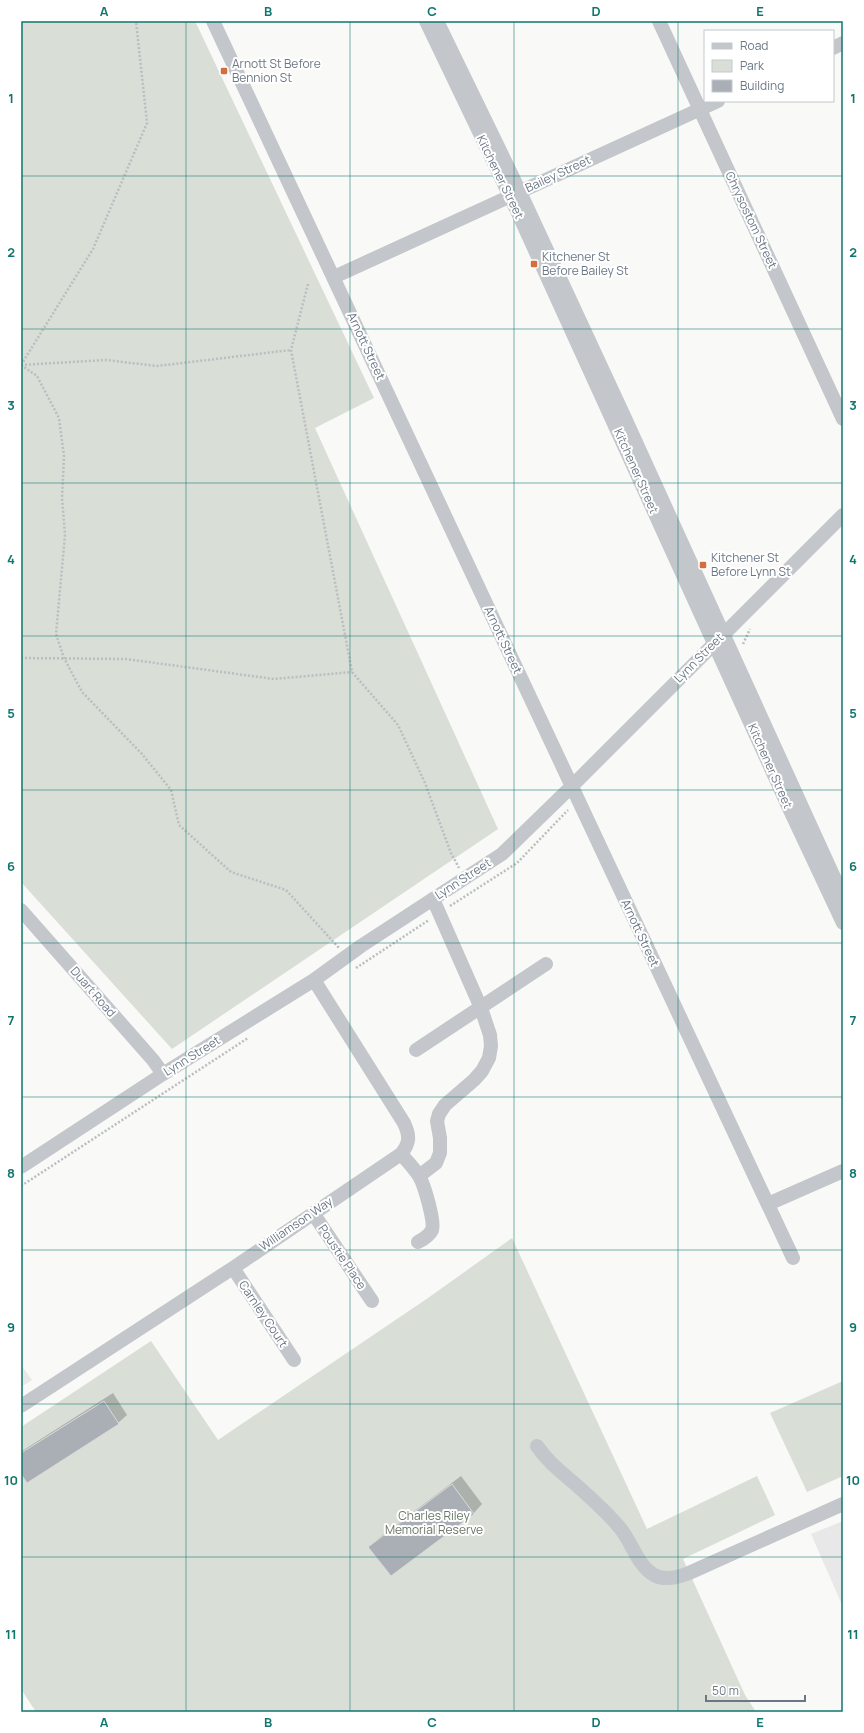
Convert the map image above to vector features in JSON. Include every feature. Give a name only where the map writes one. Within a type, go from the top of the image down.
[{"type":"street","name":"Arnott Street","points":[[213,21],[793,1258]]},
{"type":"street","name":"Kitchener Street","points":[[426,21],[515,194]]},
{"type":"street","name":"Kitchener Street","points":[[437,21],[718,638],[843,923]]},
{"type":"street","name":"Chrysostom Street","points":[[658,21],[843,419]]},
{"type":"street","points":[[834,48],[843,43]]},
{"type":"street","name":"Bailey Street","points":[[334,278],[716,102]]},
{"type":"street","name":"Lynn Street","points":[[21,1167],[163,1074],[314,980],[347,956],[502,854],[843,515]]},
{"type":"street","name":"Kitchener Street","points":[[718,638],[843,897]]},
{"type":"street","points":[[419,1176],[436,1163],[440,1153],[440,1138],[437,1121],[439,1114],[445,1105],[474,1080],[482,1071],[489,1058],[491,1046],[490,1035],[481,1008],[433,899]]},
{"type":"street","name":"Duart Road","points":[[24,918],[153,1060],[163,1074]]},
{"type":"street","points":[[416,1050],[546,964]]},
{"type":"street","points":[[314,980],[404,1123],[409,1140],[407,1147],[401,1154],[419,1176],[426,1193],[433,1224],[431,1231],[426,1238],[418,1242]]},
{"type":"street","name":"Williamson Way","points":[[21,1406],[233,1268],[401,1154]]},
{"type":"street","points":[[768,1204],[843,1171]]},
{"type":"street","name":"Poustie Place","points":[[312,1213],[372,1301]]},
{"type":"street","name":"Carnley Court","points":[[233,1268],[294,1360]]},
{"type":"street","points":[[537,1446],[545,1458],[606,1512],[630,1541],[640,1560],[648,1571],[655,1576],[677,1578],[843,1504]]},
{"type":"path","points":[[21,365],[93,249],[147,123],[136,21]]},
{"type":"path","points":[[308,284],[291,350],[352,672],[398,725],[425,783],[451,853],[464,879]]},
{"type":"path","points":[[21,365],[106,360],[157,366],[291,350]]},
{"type":"path","points":[[21,365],[37,376],[59,418],[64,456],[62,498],[65,536],[56,634],[64,658],[82,692],[142,754],[170,790],[179,824],[231,872],[286,890],[347,956]]},
{"type":"path","points":[[21,658],[126,659],[274,679],[352,672]]},
{"type":"shaded area","points":[[21,1365],[32,1380],[21,1387]]},
{"type":"shaded area","points":[[843,1521],[843,1607],[811,1534]]},
{"type":"green space","points":[[21,21],[195,21],[374,398],[315,428],[498,829],[172,1049],[21,882]]},
{"type":"green space","name":"Charles Riley Memorial Reserve","points":[[512,1238],[647,1529],[757,1476],[775,1515],[683,1559],[745,1695],[756,1712],[36,1712],[21,1689],[21,1427],[151,1341],[218,1440],[428,1298]]},
{"type":"green space","points":[[843,1381],[843,1476],[807,1492],[770,1413]]},
{"type":"building","points":[[104,1401],[119,1424],[27,1483],[21,1474],[21,1453]]},
{"type":"building","points":[[452,1484],[474,1514],[391,1576],[368,1547]]},
{"type":"place","name":"Arnott St Before Bennion St","points":[[224,71]]},
{"type":"place","name":"Kitchener St Before Bailey St","points":[[534,264]]},
{"type":"place","name":"Kitchener St Before Lynn St","points":[[703,565]]}]
